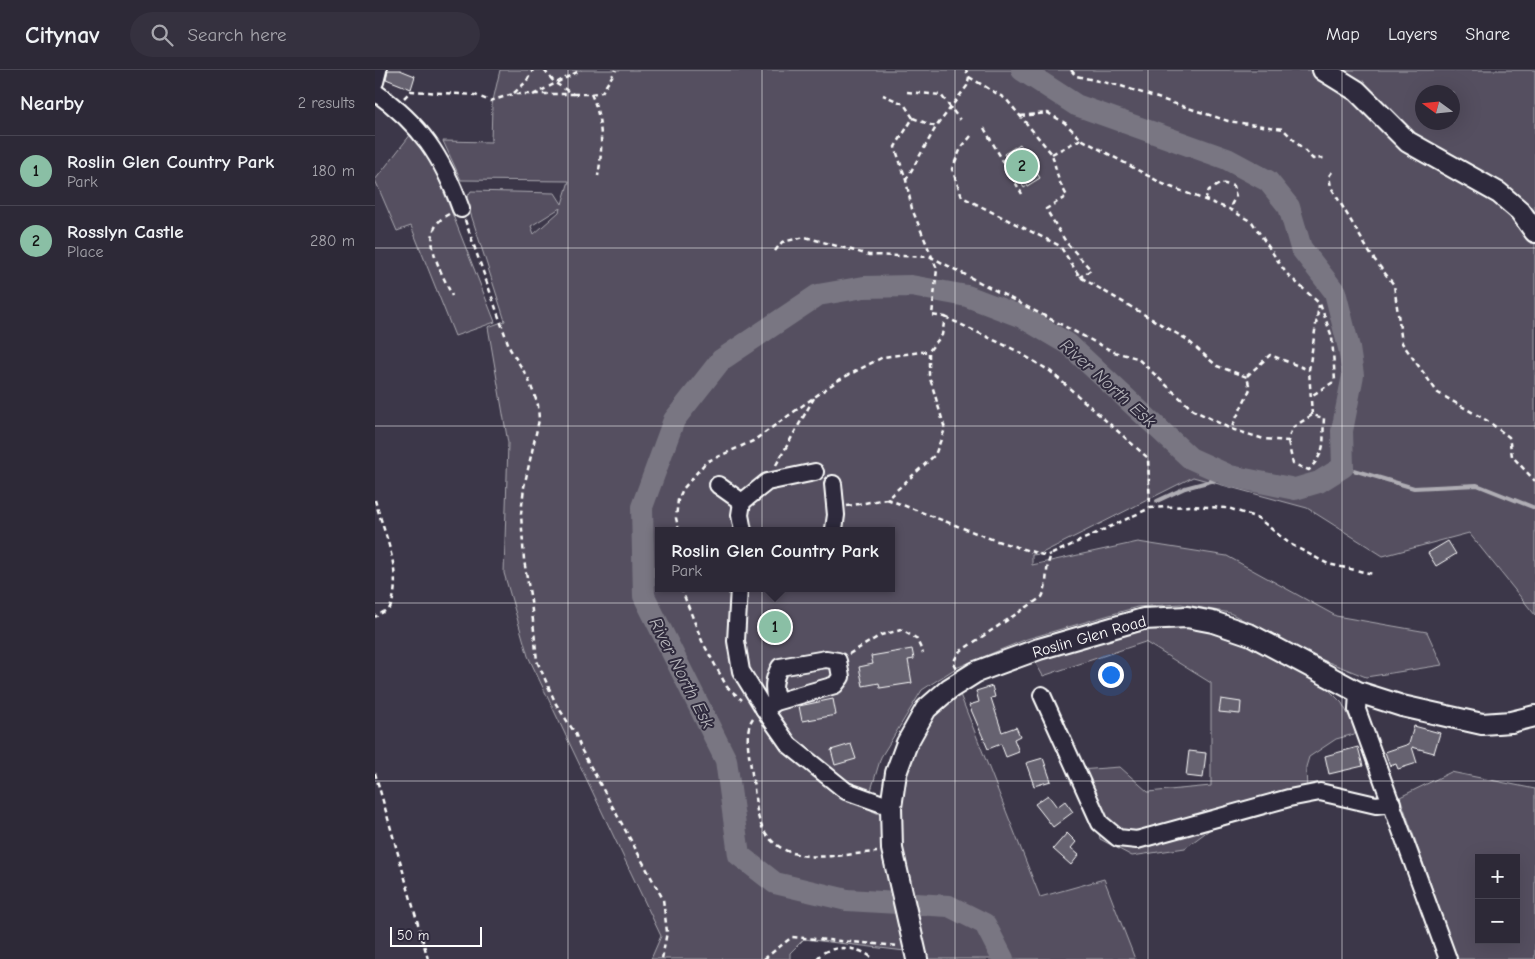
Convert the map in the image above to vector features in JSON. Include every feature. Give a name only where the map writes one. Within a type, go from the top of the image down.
[{"type":"main road","points":[[1323,70],[1357,91],[1408,142],[1499,193],[1520,211],[1535,232]]},
{"type":"main road","name":"Roslin Glen Road","points":[[915,950],[895,865],[891,807],[896,773],[907,743],[926,708],[976,672],[1039,650],[1143,618],[1187,617],[1213,622],[1251,635],[1358,692],[1402,706],[1482,724],[1511,722],[1535,716]]},
{"type":"street","points":[[375,82],[378,70]]},
{"type":"street","points":[[375,92],[399,109],[417,126],[461,187],[461,209]]},
{"type":"street","points":[[742,527],[740,515],[742,502],[767,482],[815,472]]},
{"type":"street","points":[[833,484],[838,527]]},
{"type":"street","points":[[718,485],[742,502]]},
{"type":"street","points":[[739,592],[736,641],[741,671],[767,706],[789,745],[846,791],[891,807]]},
{"type":"street","points":[[826,659],[838,661],[841,677],[835,685],[767,706],[775,675],[780,668],[826,659]]},
{"type":"street","points":[[1358,692],[1357,710],[1448,959]]},
{"type":"street","points":[[1042,695],[1100,823],[1118,838],[1137,840],[1289,798],[1320,792],[1376,805],[1392,803]]},
{"type":"path","points":[[513,94],[526,82],[533,70]]},
{"type":"path","points":[[544,70],[555,83],[573,94]]},
{"type":"path","points":[[532,95],[581,70]]},
{"type":"path","points":[[397,96],[405,98],[411,91],[429,91],[475,95],[490,101],[513,94],[591,94],[602,92],[616,70]]},
{"type":"path","points":[[965,70],[969,77],[1006,99],[1052,154],[1059,181],[1067,196],[1046,209],[1066,242],[1091,270],[1080,277]]},
{"type":"path","points":[[1071,70],[1076,76],[1121,86],[1228,120],[1283,129],[1313,159],[1325,158]]},
{"type":"path","points":[[906,180],[936,127],[967,86],[969,77]]},
{"type":"path","points":[[907,92],[941,95],[960,120]]},
{"type":"path","points":[[591,94],[597,106],[603,152],[598,176]]},
{"type":"path","points":[[883,95],[903,104],[913,118],[936,127]]},
{"type":"path","points":[[1020,116],[1047,113],[1065,123],[1081,140],[1163,184],[1229,209],[1252,222],[1286,273],[1320,304],[1332,336],[1335,380],[1311,396]]},
{"type":"path","points":[[913,118],[895,147],[906,180],[912,209],[937,269],[932,314],[945,317],[1015,350],[1050,371],[1149,458],[1150,508]]},
{"type":"path","points":[[984,128],[1022,194]]},
{"type":"path","points":[[971,136],[961,148],[952,169],[962,197],[1060,246],[1080,277],[1186,338],[1217,366],[1247,377]]},
{"type":"path","points":[[1052,154],[1081,140]]},
{"type":"path","points":[[1333,172],[1329,176],[1331,187],[1371,255],[1393,285],[1402,344],[1438,394],[1486,420],[1509,437],[1511,456],[1535,481]]},
{"type":"path","points":[[1205,201],[1209,190],[1221,182],[1233,186],[1236,196],[1229,209]]},
{"type":"path","points":[[452,296],[439,265],[431,238],[435,224],[441,218],[461,209],[510,349],[528,378],[538,405],[539,420],[524,487],[521,514],[524,560],[531,601],[537,661],[556,704],[575,733],[582,752],[663,900],[667,932],[662,959]]},
{"type":"path","points":[[775,251],[782,242],[805,237],[869,255],[931,257],[1115,352],[1137,358],[1193,410],[1231,429],[1264,440],[1288,441]]},
{"type":"path","points":[[1060,246],[1066,242]]},
{"type":"path","points":[[1312,416],[1309,370],[1320,304]]},
{"type":"path","points":[[887,499],[935,455],[945,429],[929,375],[929,351],[942,335],[945,317]]},
{"type":"path","points":[[678,527],[676,518],[678,500],[683,489],[706,462],[753,441],[837,381],[883,357],[929,351]]},
{"type":"path","points":[[1247,377],[1270,355],[1309,370]]},
{"type":"path","points":[[1231,429],[1250,389],[1247,377]]},
{"type":"path","points":[[767,482],[814,397]]},
{"type":"path","points":[[1312,416],[1324,418],[1325,442],[1320,458],[1309,470],[1293,464],[1288,441],[1292,428],[1312,416]]},
{"type":"path","points":[[835,508],[887,499],[994,540],[1046,556],[1150,508],[1189,506],[1228,508],[1258,518],[1290,544],[1328,564],[1373,574]]},
{"type":"path","points":[[375,500],[394,570],[395,585],[390,608],[375,617]]},
{"type":"path","points":[[963,680],[953,663],[959,652],[1042,597],[1046,589],[1049,559],[1052,554]]},
{"type":"path","points":[[683,592],[702,641],[727,687],[747,705],[767,706]]},
{"type":"path","points":[[838,661],[881,635],[901,630],[916,638],[923,653]]},
{"type":"path","points":[[767,706],[748,725],[749,750],[761,826],[773,845],[789,853],[806,856],[869,853]]},
{"type":"path","points":[[375,773],[428,959]]},
{"type":"path","points":[[764,959],[793,937],[915,950]]},
{"type":"path","points":[[817,959],[821,953],[831,948],[864,952],[873,959]]},
{"type":"shaded area","points":[[500,70],[1535,70],[1535,615],[1469,533],[1383,556],[1307,508],[1193,477],[1040,554],[1032,555],[1032,565],[1138,542],[1227,556],[1336,616],[1427,632],[1442,665],[1366,677],[1308,654],[1230,613],[1181,604],[1137,607],[1027,639],[956,668],[922,690],[881,757],[869,797],[872,811],[884,816],[933,713],[959,692],[1040,897],[1104,879],[1135,959],[927,959],[904,863],[885,868],[905,951],[804,939],[790,953],[790,959],[651,959],[661,936],[528,656],[504,573],[508,443],[488,327],[505,321],[466,199],[471,191],[555,193],[562,204],[569,181],[461,180],[443,141],[491,142],[492,105]],"holes":[[[560,208],[559,212],[534,234],[531,226]]]},
{"type":"shaded area","points":[[411,134],[430,157],[495,322],[455,336],[411,226],[397,231],[375,180]]},
{"type":"shaded area","points":[[1187,624],[1250,642],[1326,687],[1342,703],[1358,733],[1336,739],[1309,757],[1306,767],[1307,791],[1236,810],[1185,848],[1132,856],[1100,839],[1093,804],[1079,770],[1120,767],[1148,792],[1211,786],[1211,683],[1145,642],[1043,676],[1034,660],[1143,627]]},
{"type":"shaded area","points":[[1451,772],[1535,789],[1535,959],[1457,959],[1400,797]]},
{"type":"building","points":[[388,70],[400,70],[415,76],[411,89],[386,79]]},
{"type":"building","points":[[1020,144],[1040,178],[1024,188],[1004,154]]},
{"type":"building","points":[[1448,541],[1456,554],[1436,566],[1428,553]]},
{"type":"building","points":[[912,649],[914,659],[908,660],[912,683],[880,688],[879,683],[863,686],[859,667],[873,664],[871,656]]},
{"type":"building","points":[[992,686],[995,697],[991,698],[1002,732],[1016,727],[1020,736],[1014,739],[1019,752],[1006,757],[1001,744],[988,749],[969,705],[979,702],[976,691]]},
{"type":"building","points":[[833,699],[836,715],[802,721],[799,706]]},
{"type":"building","points":[[1221,699],[1241,702],[1240,714],[1219,712]]},
{"type":"building","points":[[1414,726],[1440,733],[1434,753],[1412,747],[1417,763],[1398,769],[1396,764],[1390,766],[1385,752],[1409,744]]},
{"type":"building","points":[[851,744],[856,759],[835,765],[831,750]]},
{"type":"building","points":[[1358,747],[1363,766],[1329,774],[1325,756]]},
{"type":"building","points":[[1189,751],[1206,753],[1203,778],[1186,776]]},
{"type":"building","points":[[1043,758],[1051,781],[1034,786],[1026,763]]},
{"type":"building","points":[[1048,795],[1057,807],[1065,801],[1073,812],[1053,827],[1035,804]]},
{"type":"building","points":[[1067,833],[1076,842],[1071,848],[1079,855],[1071,865],[1053,849]]},
{"type":"waterway","name":"River North Esk","points":[[1003,959],[985,924],[949,906],[847,900],[775,883],[739,855],[726,760],[644,596],[642,507],[674,420],[721,360],[818,295],[864,287],[911,286],[967,296],[1022,317],[1068,344],[1190,458],[1230,476],[1295,489],[1319,482],[1343,467],[1342,431],[1353,375],[1349,348],[1335,292],[1301,248],[1289,207],[1268,181],[1227,159],[1076,105],[1022,70]]},
{"type":"waterway","points":[[1343,467],[1414,488],[1477,485],[1535,508]]},
{"type":"waterway","points":[[1157,501],[1185,488],[1230,476]]},
{"type":"place","name":"Rosslyn Castle","points":[[1022,166]]},
{"type":"place","name":"Roslin Glen Country Park","points":[[775,627]]}]
